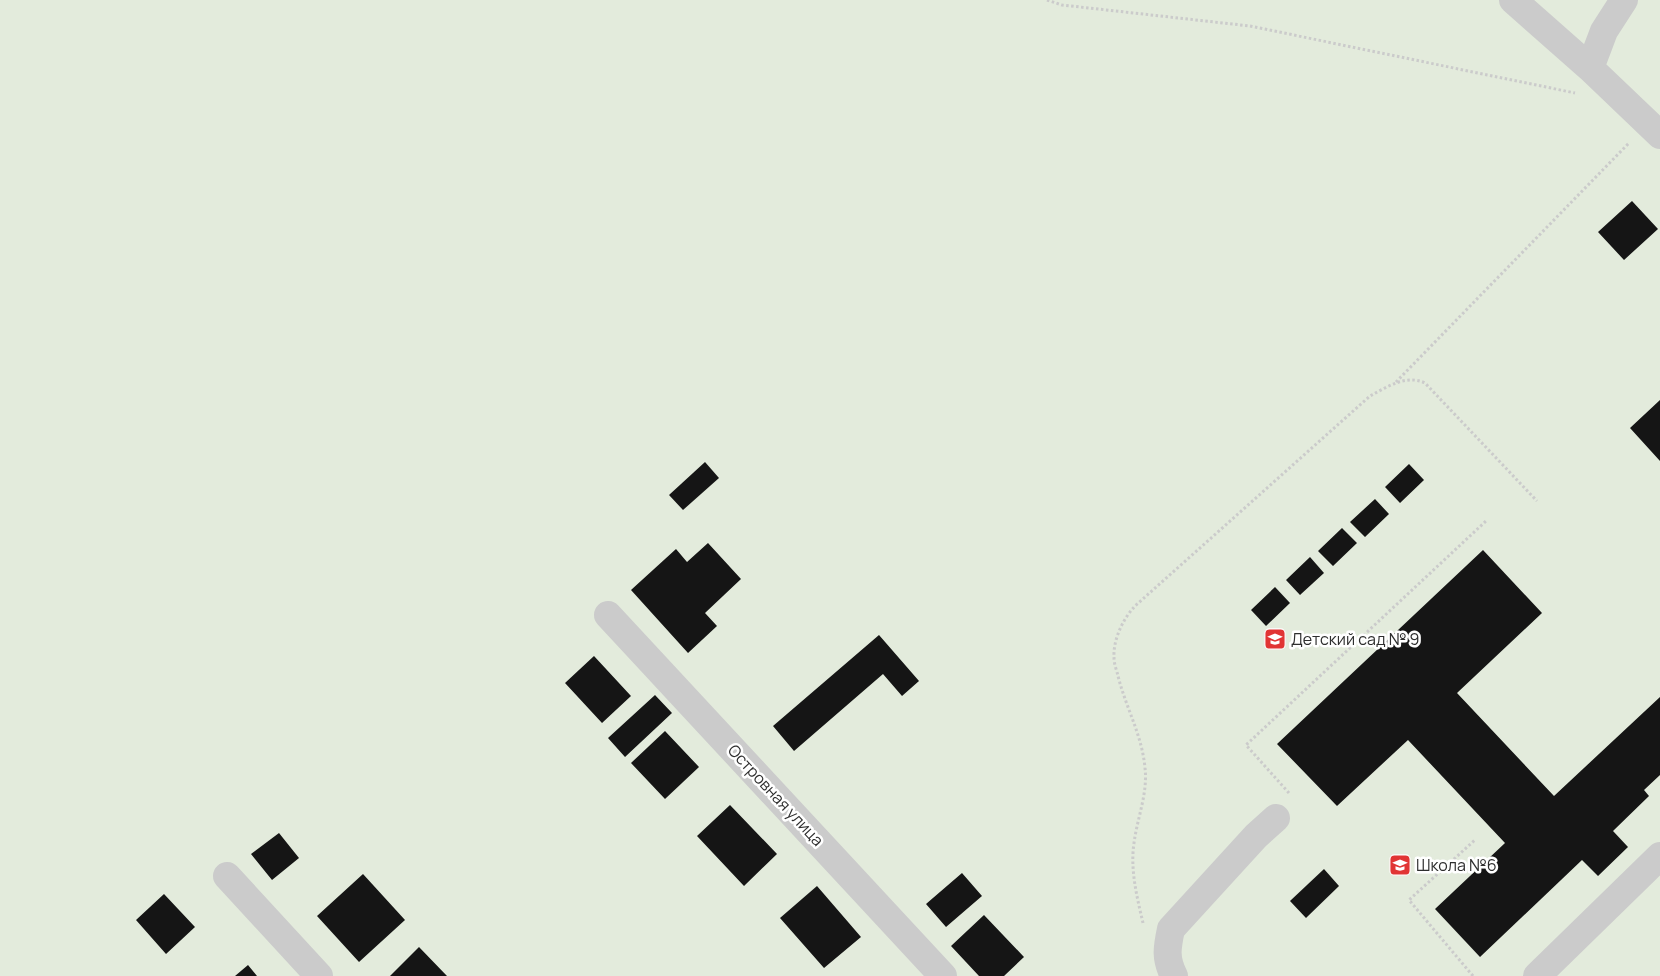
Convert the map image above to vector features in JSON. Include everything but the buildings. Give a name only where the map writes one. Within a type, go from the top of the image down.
[{"type":"street","points":[[1513,0],[1590,68],[1654,129]]},
{"type":"street","points":[[1590,68],[1604,31],[1624,0]]},
{"type":"street","name":"Островная улица","points":[[608,615],[944,976]]},
{"type":"street","points":[[1174,976],[1170,968],[1167,948],[1171,929],[1256,836],[1276,818]]},
{"type":"street","points":[[1537,976],[1660,856]]},
{"type":"street","points":[[227,876],[319,976]]},
{"type":"path","points":[[1047,0],[1062,5],[1250,26],[1581,94]]},
{"type":"path","points":[[1144,925],[1134,882],[1133,845],[1144,796],[1146,769],[1139,735],[1121,686],[1114,658],[1116,639],[1126,616],[1149,593],[1370,396],[1395,382],[1654,129]]},
{"type":"path","points":[[1395,382],[1416,379],[1425,383],[1537,501]]},
{"type":"path","points":[[1276,818],[1295,799],[1246,745],[1486,520]]},
{"type":"path","points":[[1473,976],[1409,900],[1476,839]]},
{"type":"green space","points":[[0,0],[1660,0],[1660,976],[0,976]]},
{"type":"place","name":"Детский сад № 9","points":[[1275,639]]},
{"type":"place","name":"Школа №6","points":[[1400,865]]}]
